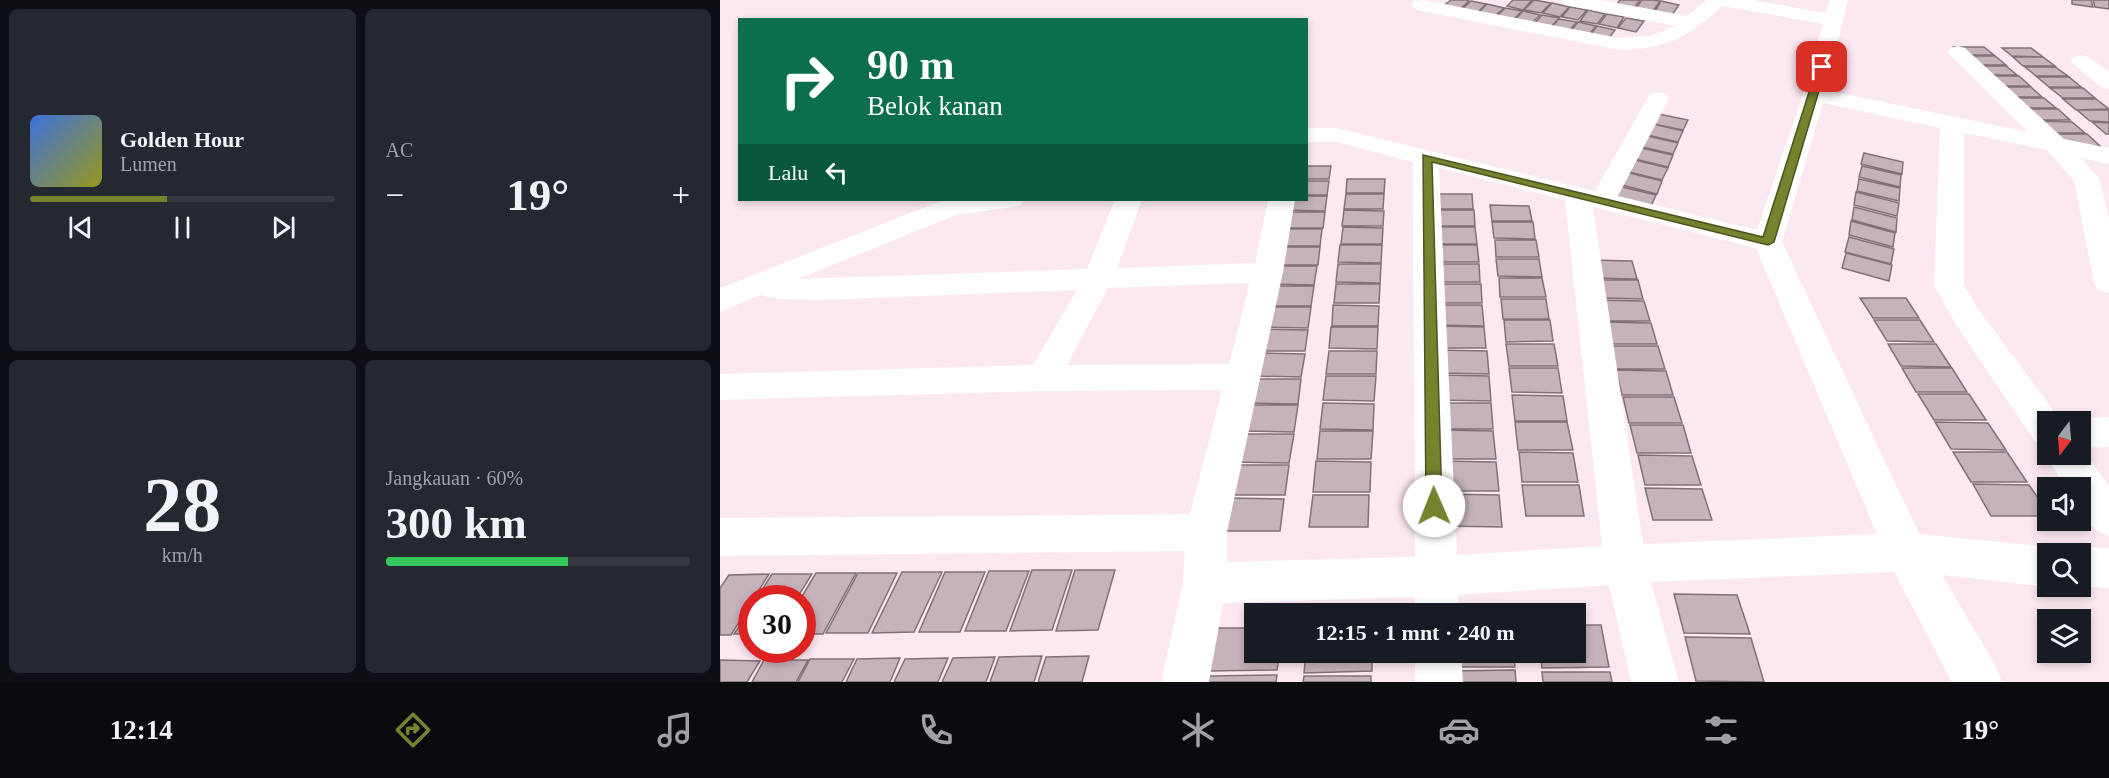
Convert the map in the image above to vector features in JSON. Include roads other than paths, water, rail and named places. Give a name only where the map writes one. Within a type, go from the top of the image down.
[{"type":"street","points":[[1570,0],[1692,23]]},
{"type":"street","points":[[1421,5],[1619,44],[1663,40],[1674,36],[1717,0]]},
{"type":"street","points":[[1721,0],[1832,29]]},
{"type":"street","points":[[1839,0],[1818,80],[1768,242],[1906,552],[1978,682]]},
{"type":"street","points":[[1958,52],[2055,144],[2087,180],[2109,283]]},
{"type":"street","points":[[2109,61],[2087,58],[2081,61],[2109,82]]},
{"type":"street","points":[[1818,80],[1952,122],[2109,156]]},
{"type":"street","points":[[1655,682],[1624,564],[1590,197],[1658,99]]},
{"type":"street","points":[[1952,122],[1949,285],[1967,317],[2037,416]]},
{"type":"street","points":[[1308,135],[1336,135],[1768,242]]},
{"type":"street","points":[[1426,157],[1436,595]]},
{"type":"street","points":[[720,301],[757,284],[951,207],[1002,201]]},
{"type":"street","points":[[1043,378],[1098,279],[1128,201]]},
{"type":"street","points":[[1185,682],[1204,583],[1206,532],[1268,272],[1282,201]]},
{"type":"street","points":[[757,284],[780,289],[820,290],[1268,272]]},
{"type":"street","points":[[720,387],[1043,378],[1244,376]]},
{"type":"street","points":[[2091,433],[2109,432]]},
{"type":"street","points":[[2072,465],[2109,517]]},
{"type":"street","points":[[720,537],[1206,532]]},
{"type":"street","points":[[1204,583],[1436,595],[1624,564],[1906,552],[2037,566]]},
{"type":"street","points":[[2091,567],[2109,568]]},
{"type":"street","points":[[1438,663],[1438,682]]}]
